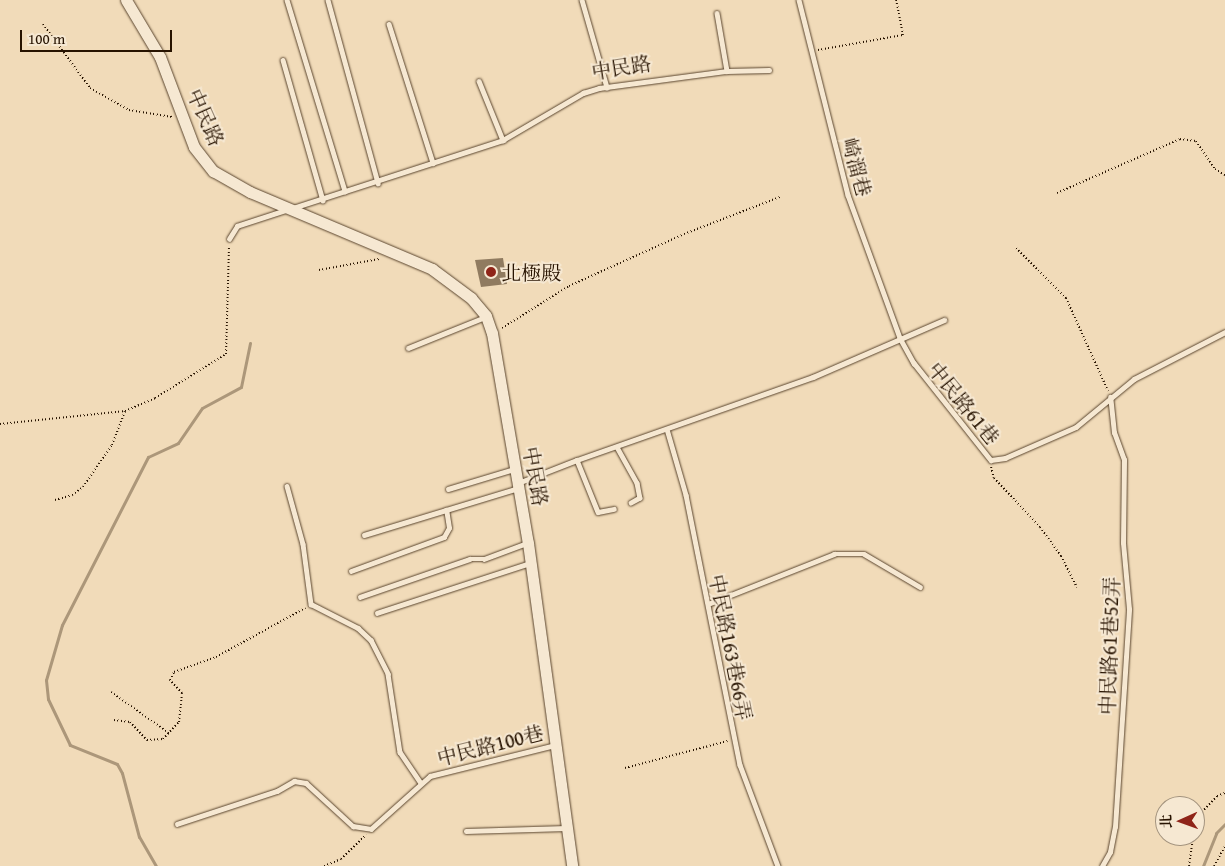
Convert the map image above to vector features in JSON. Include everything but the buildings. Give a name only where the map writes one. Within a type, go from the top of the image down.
[{"type":"street","name":"中民路","points":[[126,0],[160,57],[194,147],[213,171],[250,192],[292,208],[432,269],[471,298],[486,316],[492,333],[531,562],[572,866]]},
{"type":"lane","points":[[287,0],[345,191]]},
{"type":"lane","points":[[328,0],[378,182]]},
{"type":"lane","points":[[582,0],[607,87]]},
{"type":"lane","name":"崎溜巷","points":[[799,0],[848,195],[900,338]]},
{"type":"lane","points":[[718,13],[727,71]]},
{"type":"lane","points":[[388,24],[433,163]]},
{"type":"lane","points":[[283,60],[323,200]]},
{"type":"lane","name":"中民路","points":[[229,238],[237,226],[323,200],[345,191],[378,182],[503,140],[583,93],[607,87],[727,71],[769,70]]},
{"type":"lane","points":[[479,81],[503,140]]},
{"type":"lane","points":[[408,348],[486,316]]},
{"type":"lane","points":[[364,535],[515,490],[518,483],[577,460],[813,377],[944,320]]},
{"type":"lane","name":"中民路61巷","points":[[900,338],[929,384],[991,460],[1005,458],[1076,427],[1134,379],[1225,332]]},
{"type":"lane","name":"中民路61巷52弄","points":[[1102,866],[1110,852],[1115,827],[1129,609],[1122,543],[1124,460],[1114,433],[1110,397]]},
{"type":"lane","name":"中民路163巷66弄","points":[[667,429],[686,496],[734,739],[756,815],[778,866]]},
{"type":"lane","points":[[617,447],[637,483],[640,498],[630,503]]},
{"type":"lane","points":[[577,460],[598,512],[614,509]]},
{"type":"lane","points":[[448,489],[515,469]]},
{"type":"lane","points":[[288,486],[303,544],[312,604],[358,628],[371,640],[388,674],[400,752],[420,782]]},
{"type":"lane","points":[[351,572],[444,537],[449,528],[446,510]]},
{"type":"lane","points":[[360,597],[470,559],[484,559],[528,543]]},
{"type":"lane","points":[[708,604],[834,554],[864,554],[920,587]]},
{"type":"lane","points":[[377,613],[531,562]]},
{"type":"lane","name":"中民路100巷","points":[[371,830],[420,782],[430,776],[556,744]]},
{"type":"lane","points":[[177,824],[277,791],[294,781],[306,783],[353,826],[371,830]]},
{"type":"lane","points":[[466,831],[567,828]]},
{"type":"path","points":[[813,50],[903,35],[896,0]]},
{"type":"path","points":[[43,24],[90,88],[129,110],[184,118]]},
{"type":"path","points":[[1057,193],[1180,139],[1196,141],[1215,169],[1225,175]]},
{"type":"path","points":[[492,333],[569,286],[684,234],[780,198]]},
{"type":"path","points":[[0,424],[125,411],[155,398],[226,354],[229,238]]},
{"type":"path","points":[[1016,248],[1066,298],[1110,397]]},
{"type":"path","points":[[319,270],[385,258]]},
{"type":"path","points":[[55,500],[72,495],[83,487],[112,445],[125,411]]},
{"type":"path","points":[[991,460],[991,472],[1040,526],[1077,587]]},
{"type":"path","points":[[114,720],[130,722],[147,740],[163,739],[179,722],[182,693],[170,680],[174,672],[216,657],[312,604]]},
{"type":"path","points":[[112,692],[169,733]]},
{"type":"path","points":[[624,768],[734,739]]},
{"type":"path","points":[[1205,809],[1217,796],[1225,793]]},
{"type":"path","points":[[324,866],[341,859],[371,830]]},
{"type":"path","points":[[1189,866],[1192,846]]},
{"type":"path","points":[[1214,866],[1225,846]]},
{"type":"waterway","points":[[156,866],[139,837],[122,773],[117,764],[70,745],[48,699],[46,680],[62,625],[148,457],[178,443],[202,408],[241,387],[250,343]]},
{"type":"waterway","points":[[1203,866],[1216,833],[1225,824]]},
{"type":"place","name":"北極殿","points":[[491,272]]}]
